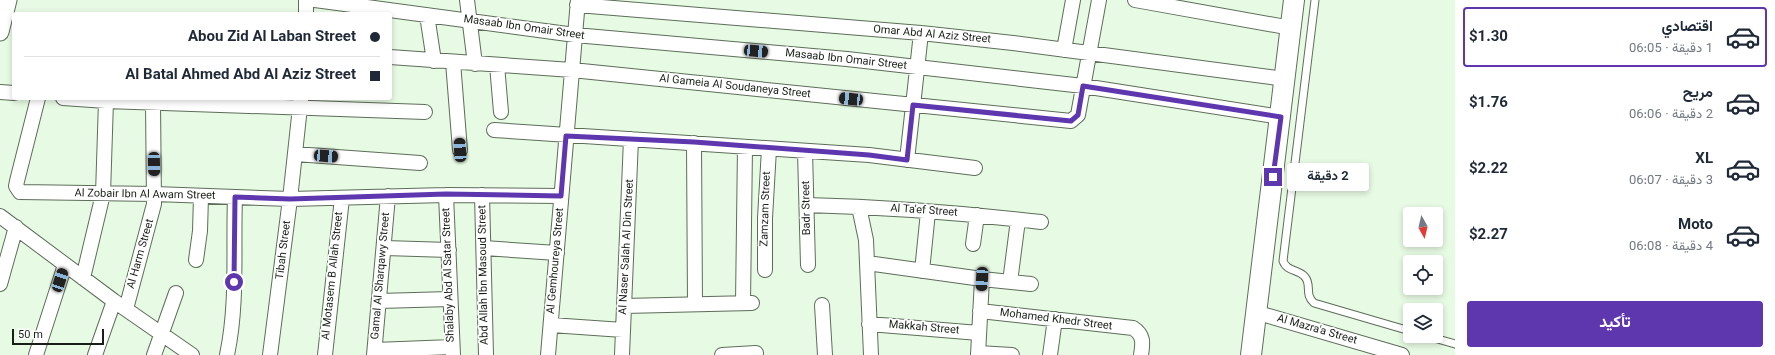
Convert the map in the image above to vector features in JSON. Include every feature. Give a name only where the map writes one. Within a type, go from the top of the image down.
[{"type":"main road","points":[[1251,355],[1294,0]]},
{"type":"street","points":[[5,26],[8,0]]},
{"type":"street","points":[[306,0],[306,12]]},
{"type":"street","name":"Masaab Ibn Omair Street","points":[[315,0],[574,35],[846,59],[1083,86],[1281,117]]},
{"type":"street","points":[[467,0],[475,64]]},
{"type":"street","points":[[1064,50],[1073,0]]},
{"type":"street","points":[[1083,86],[1099,0]]},
{"type":"street","points":[[1135,0],[1291,28]]},
{"type":"street","name":"Omar Abd Al Aziz Street","points":[[577,2],[921,34],[1089,53],[1285,79]]},
{"type":"street","name":"Al Gemhoureya Street","points":[[548,355],[577,2]]},
{"type":"street","points":[[427,15],[434,61]]},
{"type":"street","points":[[907,160],[921,34]]},
{"type":"street","name":"Al Gameia Al Soudaneya Street","points":[[392,57],[572,70],[1066,121],[1075,119],[1078,115],[1083,86]]},
{"type":"street","points":[[453,62],[460,150]]},
{"type":"street","points":[[497,65],[501,112]]},
{"type":"street","points":[[0,92],[12,93]]},
{"type":"street","name":"Al Zobair Ibn Al Awam Street","points":[[37,100],[17,181],[17,189],[24,192],[155,194],[290,199],[446,194],[561,196]]},
{"type":"street","points":[[92,100],[153,103],[301,102],[425,112]]},
{"type":"street","points":[[83,278],[103,194],[106,101]]},
{"type":"street","name":"Tibah Street","points":[[270,355],[301,102]]},
{"type":"street","name":"Al Harm Street","points":[[95,355],[120,305],[153,214],[155,194],[153,103]]},
{"type":"street","points":[[494,130],[566,136],[694,142],[907,160],[975,168]]},
{"type":"street","name":"Al Naser Salah Al Din Street","points":[[622,355],[631,139]]},
{"type":"street","points":[[694,142],[695,304]]},
{"type":"street","points":[[624,306],[748,303],[745,147]]},
{"type":"street","name":"Zamzam Street","points":[[765,270],[765,218],[769,149]]},
{"type":"street","name":"Badr Street","points":[[805,151],[808,265]]},
{"type":"street","points":[[295,154],[420,163]]},
{"type":"street","name":"Shalaby Abd Al Satar Street","points":[[446,194],[453,351]]},
{"type":"street","name":"Abd Allah Ibn Masoud Street","points":[[482,195],[486,355]]},
{"type":"street","points":[[196,260],[200,231],[201,196]]},
{"type":"street","name":"Gamal Al Sharqawy Street","points":[[374,353],[385,248],[388,196]]},
{"type":"street","points":[[227,355],[233,326],[234,307],[233,235],[235,197]]},
{"type":"street","name":"Al Motasem B Allah Street","points":[[325,355],[342,198]]},
{"type":"street","name":"Al Ta'ef Street","points":[[807,205],[859,206],[977,215],[1041,222]]},
{"type":"street","points":[[859,206],[864,224],[871,355]]},
{"type":"street","points":[[922,271],[928,212]]},
{"type":"street","points":[[973,244],[977,215]]},
{"type":"street","points":[[0,216],[65,266],[192,355]]},
{"type":"street","points":[[1010,282],[1018,220]]},
{"type":"street","points":[[0,284],[16,227]]},
{"type":"street","points":[[385,248],[448,250]]},
{"type":"street","points":[[484,248],[556,253]]},
{"type":"street","points":[[867,263],[982,279],[1031,284]]},
{"type":"street","points":[[36,355],[65,266]]},
{"type":"street","points":[[982,279],[978,354],[1012,355]]},
{"type":"street","points":[[154,355],[176,292]]},
{"type":"street","points":[[379,301],[450,299]]},
{"type":"street","points":[[822,305],[825,355]]},
{"type":"street","name":"Mohamed Khedr Street","points":[[980,311],[1132,328],[1142,336],[1143,341],[1141,355]]},
{"type":"street","name":"Al Mazra'a Street","points":[[1255,312],[1402,355]]},
{"type":"street","points":[[1050,355],[1056,319]]},
{"type":"street","name":"Makkah Street","points":[[869,324],[979,333]]},
{"type":"street","points":[[550,325],[623,330]]},
{"type":"street","points":[[374,353],[453,351]]},
{"type":"street","points":[[722,355],[756,353]]},
{"type":"lane","points":[[1315,0],[1283,261],[1288,268],[1307,279],[1308,294],[1314,303],[1403,329]]},
{"type":"lane","points":[[1443,341],[1455,344]]},
{"type":"route","points":[[234,282],[233,235],[235,197],[290,199],[446,194],[561,196],[566,136],[694,142],[769,149],[869,155],[907,160],[913,105],[1071,121],[1078,115],[1083,86],[1281,117],[1273,177]]}]
